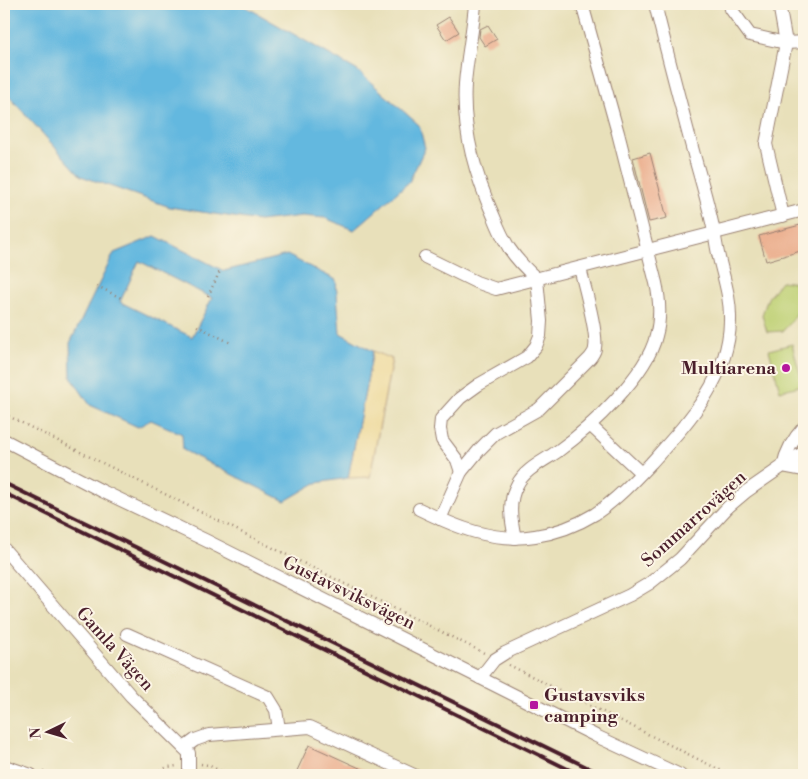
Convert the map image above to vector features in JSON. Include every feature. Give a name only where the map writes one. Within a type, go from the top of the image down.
[{"type":"street","points":[[461,472],[457,460],[442,440],[441,419],[460,398],[527,356],[536,346],[540,336],[541,321],[537,279],[523,266],[501,234],[488,204],[471,152],[465,123],[465,83],[473,32],[475,4]]},
{"type":"street","points":[[515,538],[511,510],[513,495],[523,476],[590,425],[626,387],[640,369],[656,338],[660,304],[618,133],[582,4]]},
{"type":"street","points":[[419,510],[454,526],[475,533],[515,538],[533,537],[555,532],[594,515],[611,502],[641,473],[692,417],[708,394],[719,373],[728,340],[730,322],[729,297],[715,233],[654,4]]},
{"type":"street","points":[[730,4],[731,9],[750,35],[786,43],[804,42]]},
{"type":"street","points":[[778,4],[786,43],[766,144],[783,216]]},
{"type":"street","points":[[424,257],[496,289],[804,210]]},
{"type":"street","points":[[440,519],[461,472],[496,433],[539,409],[594,352],[596,345],[594,330],[580,268]]},
{"type":"street","points":[[590,425],[641,473]]},
{"type":"street","points":[[804,427],[796,435],[786,454],[783,466],[804,470]]},
{"type":"street","name":"Gustavsviksvägen","points":[[4,440],[102,491],[205,540],[596,736],[680,775]]},
{"type":"street","name":"Sommarrovägen","points":[[480,678],[496,659],[630,595],[650,583],[680,559],[728,507],[747,491],[804,452]]},
{"type":"street","name":"Gamla Vägen","points":[[4,549],[131,696],[184,748]]},
{"type":"street","points":[[127,634],[268,697],[276,710],[280,729]]},
{"type":"street","points":[[189,775],[188,753],[184,748],[195,740],[209,735],[310,727],[414,775]]},
{"type":"street","points":[[4,766],[30,775]]},
{"type":"path","points":[[208,296],[221,270]]},
{"type":"path","points":[[98,286],[121,298]]},
{"type":"path","points":[[197,326],[231,343]]},
{"type":"path","points":[[4,414],[730,775]]},
{"type":"path","points":[[545,696],[551,686]]},
{"type":"path","points":[[223,773],[229,775]]},
{"type":"path","points":[[146,775],[150,774]]},
{"type":"green space","points":[[781,281],[798,283],[804,300],[794,318],[783,331],[767,332],[762,315],[768,298]]},
{"type":"green space","name":"Multiarena","points":[[792,344],[803,385],[780,391],[769,350]]},
{"type":"sand","points":[[373,351],[392,359],[370,477],[348,478]]},
{"type":"water","points":[[4,4],[241,4],[358,71],[419,125],[425,148],[409,182],[354,230],[325,218],[302,216],[259,221],[170,207],[81,176],[4,91]]},
{"type":"water","points":[[155,236],[224,271],[287,255],[336,280],[340,333],[373,351],[348,478],[316,483],[285,501],[183,450],[182,434],[151,420],[138,427],[90,405],[71,377],[70,343],[114,253]],"holes":[[[139,261],[212,298],[192,337],[120,302]]]},
{"type":"building","points":[[449,17],[459,32],[446,40],[436,25]]},
{"type":"building","points":[[488,25],[497,39],[485,46],[479,37],[480,29]]},
{"type":"building","points":[[650,153],[667,218],[649,222],[633,158]]},
{"type":"building","points":[[804,224],[804,250],[766,261],[759,236]]},
{"type":"building","points":[[309,745],[375,775],[295,775]]},
{"type":"railway","points":[[4,483],[603,775]]},
{"type":"railway","points":[[4,493],[580,775]]},
{"type":"place","name":"Multiarena","points":[[786,368]]},
{"type":"place","name":"Gustavsviks camping","points":[[534,705]]}]
